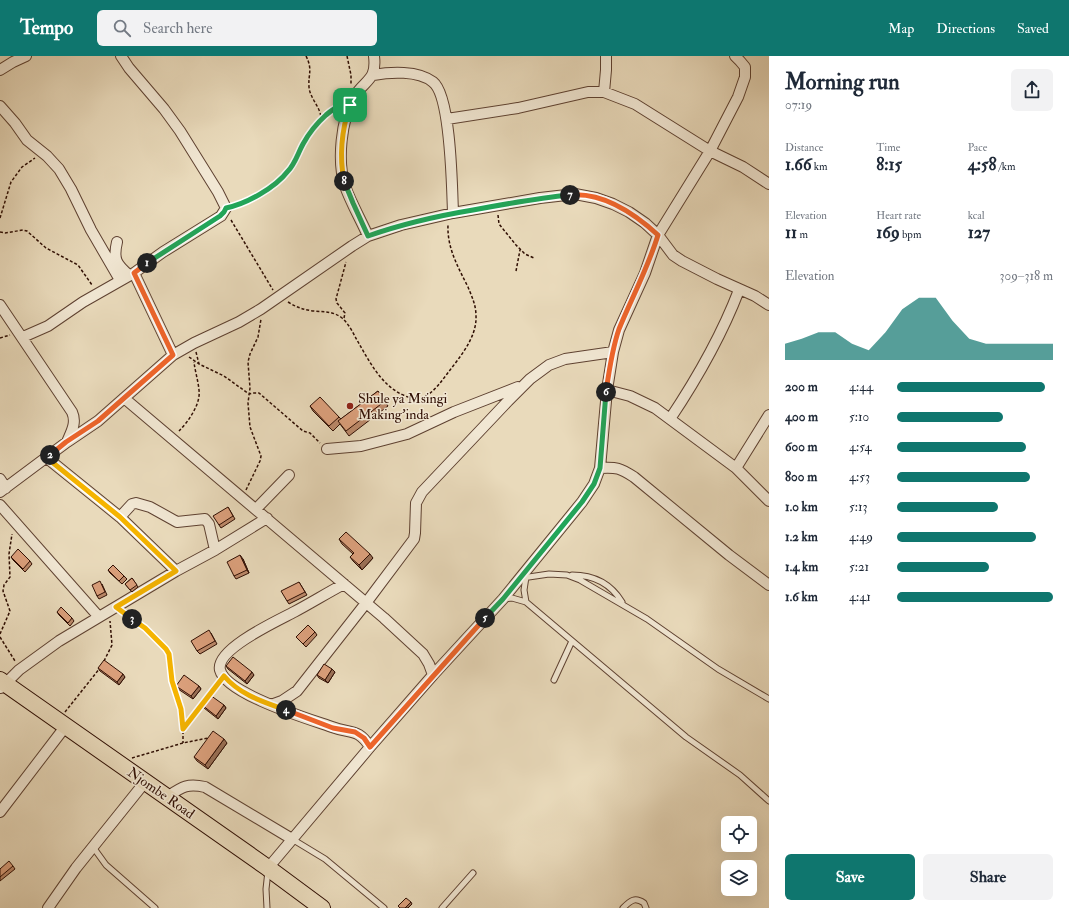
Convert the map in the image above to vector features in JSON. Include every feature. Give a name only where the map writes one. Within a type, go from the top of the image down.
[{"type":"highway","name":"Njombe Road","points":[[2,684],[117,762],[268,868],[322,908]]},
{"type":"street","points":[[0,70],[26,56]]},
{"type":"street","points":[[23,337],[48,326],[98,293],[128,276],[225,210],[218,192],[180,132],[164,109],[129,68],[121,56]]},
{"type":"street","points":[[368,236],[348,192],[343,176],[342,134],[344,121],[350,105],[358,92],[373,75],[375,70],[374,56]]},
{"type":"street","points":[[604,92],[606,56]]},
{"type":"street","points":[[268,868],[433,675],[523,578],[582,502],[594,484],[600,468],[606,390],[613,352],[619,330],[645,273],[658,235],[710,151],[738,97],[745,77],[745,67],[735,56]]},
{"type":"street","points":[[373,75],[388,72],[404,72],[432,81],[438,88],[447,119],[451,214]]},
{"type":"street","points":[[447,119],[518,108],[588,92],[604,92],[635,104],[710,151],[743,167],[769,184]]},
{"type":"street","points":[[0,106],[27,140],[47,156],[59,169],[91,230],[128,276],[173,355]]},
{"type":"street","points":[[0,479],[3,490],[47,458],[66,442],[98,421],[173,355],[239,322],[261,309],[368,236],[401,225],[451,214],[540,198],[575,194],[596,198],[629,212],[645,223],[658,235],[673,255],[682,261],[739,290],[755,296],[769,305]]},
{"type":"street","points":[[117,242],[115,258],[128,276]]},
{"type":"street","points":[[670,419],[685,397],[719,339],[739,290]]},
{"type":"street","points":[[0,305],[66,401],[75,418],[66,442]]},
{"type":"street","points":[[272,705],[282,701],[297,691],[414,539],[416,503],[422,492],[523,385],[549,365],[564,359],[613,352]]},
{"type":"street","points":[[327,449],[361,446],[407,434],[454,412],[523,385]]},
{"type":"street","points":[[606,390],[630,396],[655,408],[736,468],[769,501]]},
{"type":"street","points":[[124,398],[389,622],[423,654],[433,675]]},
{"type":"street","points":[[736,468],[769,415]]},
{"type":"street","points":[[47,458],[120,517],[176,571]]},
{"type":"street","points":[[600,468],[620,468],[634,477],[729,555],[769,585]]},
{"type":"street","points":[[256,509],[289,475]]},
{"type":"street","points":[[120,517],[132,504],[136,503],[150,507],[177,522],[205,519],[209,524],[215,550]]},
{"type":"street","points":[[0,505],[99,617]]},
{"type":"street","points":[[2,684],[18,670],[59,641],[267,518]]},
{"type":"street","points":[[344,584],[266,626],[240,642],[223,658],[220,664],[220,670],[233,686],[243,692],[272,705],[333,728],[355,732],[364,738],[370,747]]},
{"type":"street","points":[[0,812],[61,724]]},
{"type":"street","points":[[48,908],[93,847],[145,782]]},
{"type":"street","points":[[167,797],[182,787],[189,785],[205,787],[292,839]]},
{"type":"lane","points":[[526,602],[523,578],[550,574],[584,575],[607,585],[617,594],[624,605]]},
{"type":"lane","points":[[567,575],[592,586],[647,619],[718,669],[769,699]]},
{"type":"lane","points":[[503,599],[512,598],[526,602],[686,737],[740,775],[769,801]]},
{"type":"lane","points":[[554,680],[572,641]]},
{"type":"lane","points":[[292,839],[324,859],[384,908]]},
{"type":"lane","points":[[93,847],[106,865],[155,908]]},
{"type":"lane","points":[[267,908],[266,889],[268,868]]},
{"type":"lane","points":[[442,908],[473,873]]},
{"type":"lane","points":[[623,908],[633,900],[639,899],[644,903],[646,908]]},
{"type":"path","points":[[306,56],[310,72],[309,87],[320,110],[321,119]]},
{"type":"path","points":[[347,56],[351,75],[349,90]]},
{"type":"path","points":[[350,105],[345,104],[336,107],[321,119],[311,130],[289,171],[277,183],[241,204],[225,210],[279,298],[303,309],[332,312],[344,319],[350,326],[371,364],[383,381],[397,393],[410,398],[422,398],[431,394],[462,355],[474,332],[477,318],[476,305],[448,243],[451,214]]},
{"type":"path","points":[[0,218],[8,189],[16,174],[26,163],[35,158],[47,156]]},
{"type":"path","points":[[498,205],[499,224],[520,250],[534,258]]},
{"type":"path","points":[[0,232],[27,231],[46,248],[78,265],[98,293]]},
{"type":"path","points":[[344,319],[345,313],[337,303],[336,299],[352,246]]},
{"type":"path","points":[[516,271],[520,250]]},
{"type":"path","points":[[247,502],[246,488],[260,461],[261,456],[250,427],[248,403],[248,362],[259,331],[261,309]]},
{"type":"path","points":[[194,344],[199,364]]},
{"type":"path","points":[[183,350],[194,361],[224,376],[249,394],[258,393],[303,431],[310,433],[327,449]]},
{"type":"path","points":[[171,438],[182,428],[198,400],[200,390],[194,361]]},
{"type":"path","points":[[0,634],[10,611],[3,591],[4,584],[10,577],[9,554],[13,520]]},
{"type":"path","points":[[61,724],[108,655],[112,645],[113,609],[145,628],[169,654],[172,681],[181,709],[183,743]]},
{"type":"path","points":[[0,637],[15,659],[18,670]]},
{"type":"path","points":[[183,729],[224,676]]},
{"type":"path","points":[[117,762],[183,743],[209,738]]},
{"type":"building","points":[[378,391],[385,401],[346,431],[338,421]]},
{"type":"building","points":[[320,397],[339,417],[329,426],[310,406]]},
{"type":"building","points":[[228,507],[233,516],[219,525],[213,516]]},
{"type":"building","points":[[346,532],[370,554],[359,565],[350,557],[354,553],[339,539]]},
{"type":"building","points":[[18,549],[30,561],[23,569],[11,557]]},
{"type":"building","points":[[240,555],[247,570],[234,576],[227,562]]},
{"type":"building","points":[[113,565],[124,576],[119,581],[108,570]]},
{"type":"building","points":[[132,578],[137,585],[130,590],[125,584]]},
{"type":"building","points":[[100,581],[105,592],[97,596],[92,585]]},
{"type":"building","points":[[299,582],[305,592],[287,601],[281,591]]},
{"type":"building","points":[[61,607],[72,618],[68,623],[57,612]]},
{"type":"building","points":[[308,625],[315,632],[303,644],[296,637]]},
{"type":"building","points":[[209,630],[215,641],[197,651],[191,641]]},
{"type":"building","points":[[233,657],[252,672],[245,681],[226,666]]},
{"type":"building","points":[[104,660],[123,674],[117,682],[98,668]]},
{"type":"building","points":[[324,664],[332,669],[325,680],[317,675]]},
{"type":"building","points":[[184,675],[199,686],[191,696],[176,686]]},
{"type":"building","points":[[210,695],[224,705],[216,716],[202,705]]},
{"type":"building","points":[[213,731],[224,739],[205,765],[194,757]]},
{"type":"building","points":[[9,861],[13,866],[0,877],[0,869]]},
{"type":"building","points":[[406,898],[411,902],[405,908],[400,908],[398,906]]},
{"type":"place","name":"Shule ya Msingi Making'inda","points":[[350,406]]},
{"type":"route","points":[[345,104],[350,105],[344,121],[342,134],[343,176],[345,186],[368,236],[401,225],[453,213],[540,198],[575,194],[596,198],[613,204],[629,212],[645,223],[658,235],[645,273],[619,330],[613,352],[606,390],[600,468],[594,484],[582,502],[503,599],[433,675],[370,747],[364,738],[355,732],[333,728],[253,698],[233,686],[224,676],[183,729],[179,700],[172,681],[171,659],[169,654],[145,628],[116,607],[176,571],[120,517],[47,458],[66,442],[98,421],[164,361],[173,355],[134,273],[163,252],[220,216],[226,208],[241,204],[277,183],[289,171],[304,142],[316,124],[336,107],[345,104]]}]
